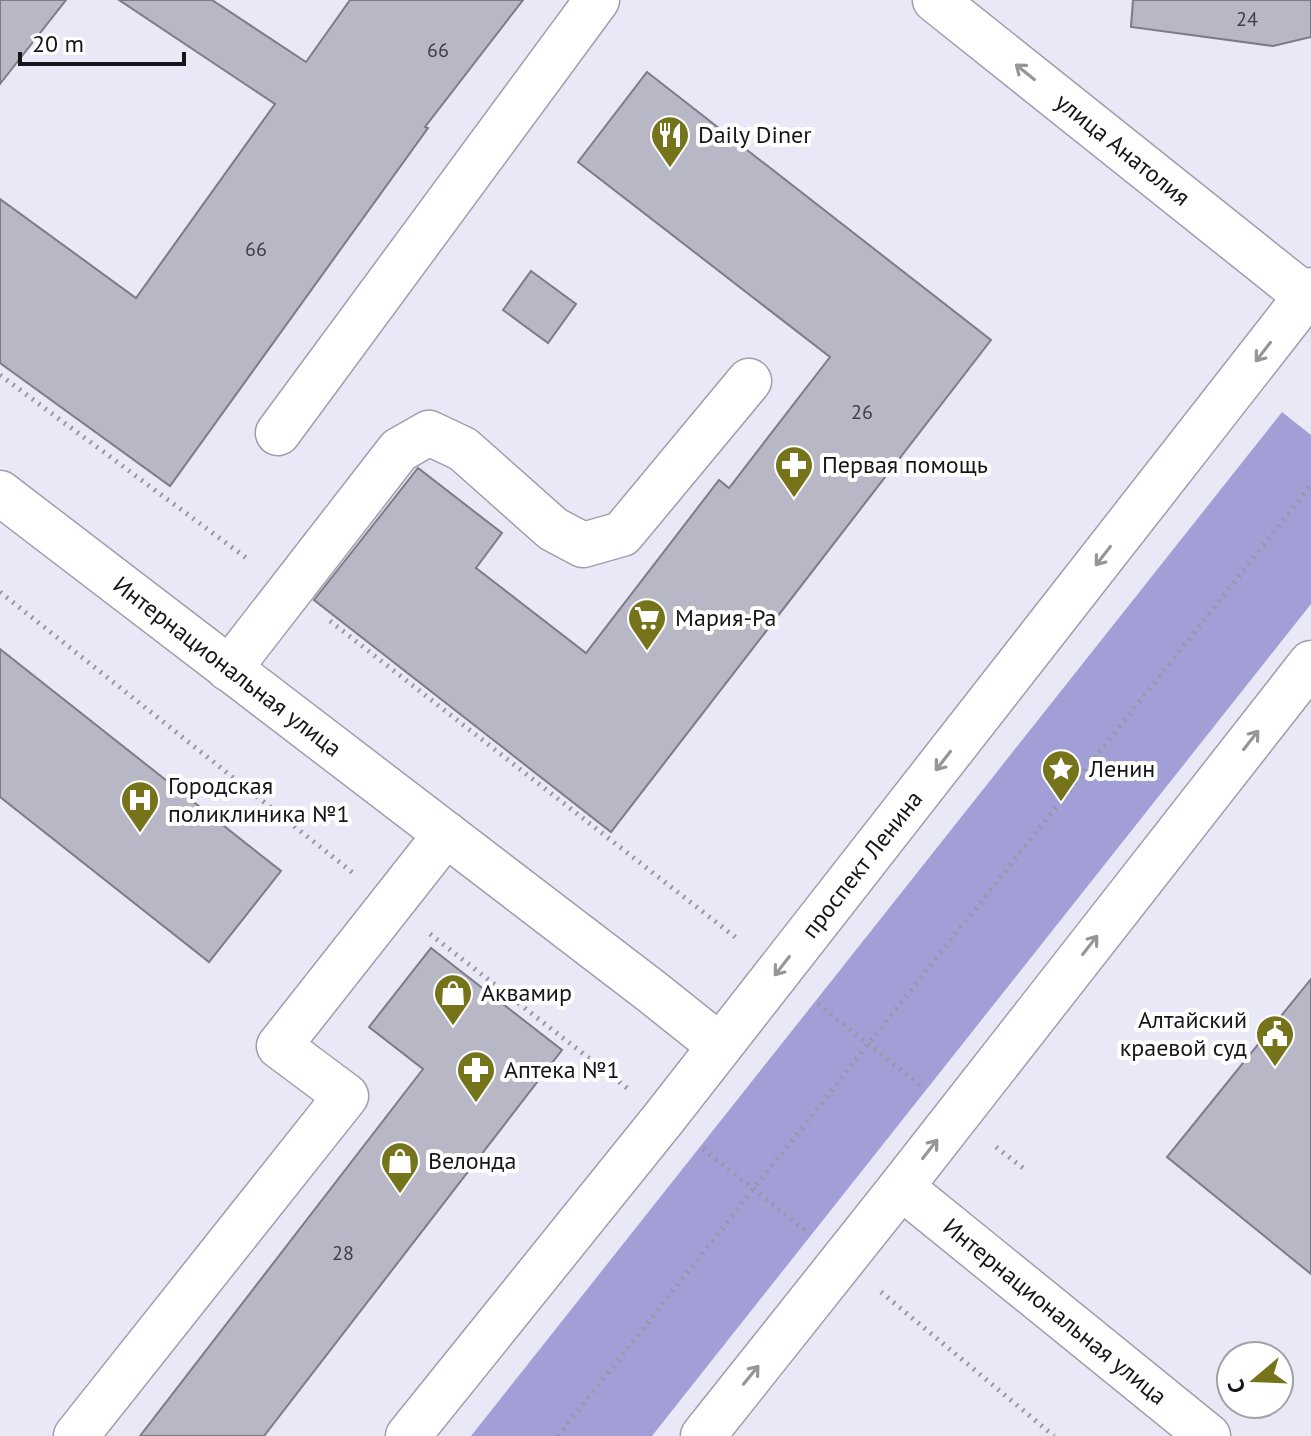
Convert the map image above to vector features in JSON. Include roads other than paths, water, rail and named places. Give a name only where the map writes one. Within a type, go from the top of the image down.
[{"type":"main road","points":[[278,433],[597,0]]},
{"type":"main road","name":"улица Анатолия","points":[[935,0],[1239,243],[1309,295]]},
{"type":"main road","name":"проспект Ленина","points":[[408,1436],[664,1118],[1309,295]]},
{"type":"main road","points":[[229,669],[399,450],[429,433],[463,449],[553,529],[583,545],[622,534],[749,381]]},
{"type":"main road","name":"Интернациональная улица","points":[[0,493],[720,1046]]},
{"type":"main road","points":[[703,1436],[1311,663]]},
{"type":"main road","points":[[76,1436],[346,1096],[279,1046],[446,834]]},
{"type":"main road","name":"Интернациональная улица","points":[[901,1187],[1208,1436]]},
{"type":"place","name":"Daily Diner","points":[[670,169]]},
{"type":"place","name":"Первая помощь","points":[[794,499]]},
{"type":"place","name":"Мария-Ра","points":[[647,652]]},
{"type":"place","name":"Ленин","points":[[1061,803]]},
{"type":"place","name":"Городская поликлиника №1","points":[[140,834]]},
{"type":"place","name":"Аквамир","points":[[453,1027]]},
{"type":"place","name":"Алтайский краевой суд","points":[[1275,1068]]},
{"type":"place","name":"Аптека №1","points":[[476,1104]]},
{"type":"place","name":"Велонда","points":[[400,1195]]}]
